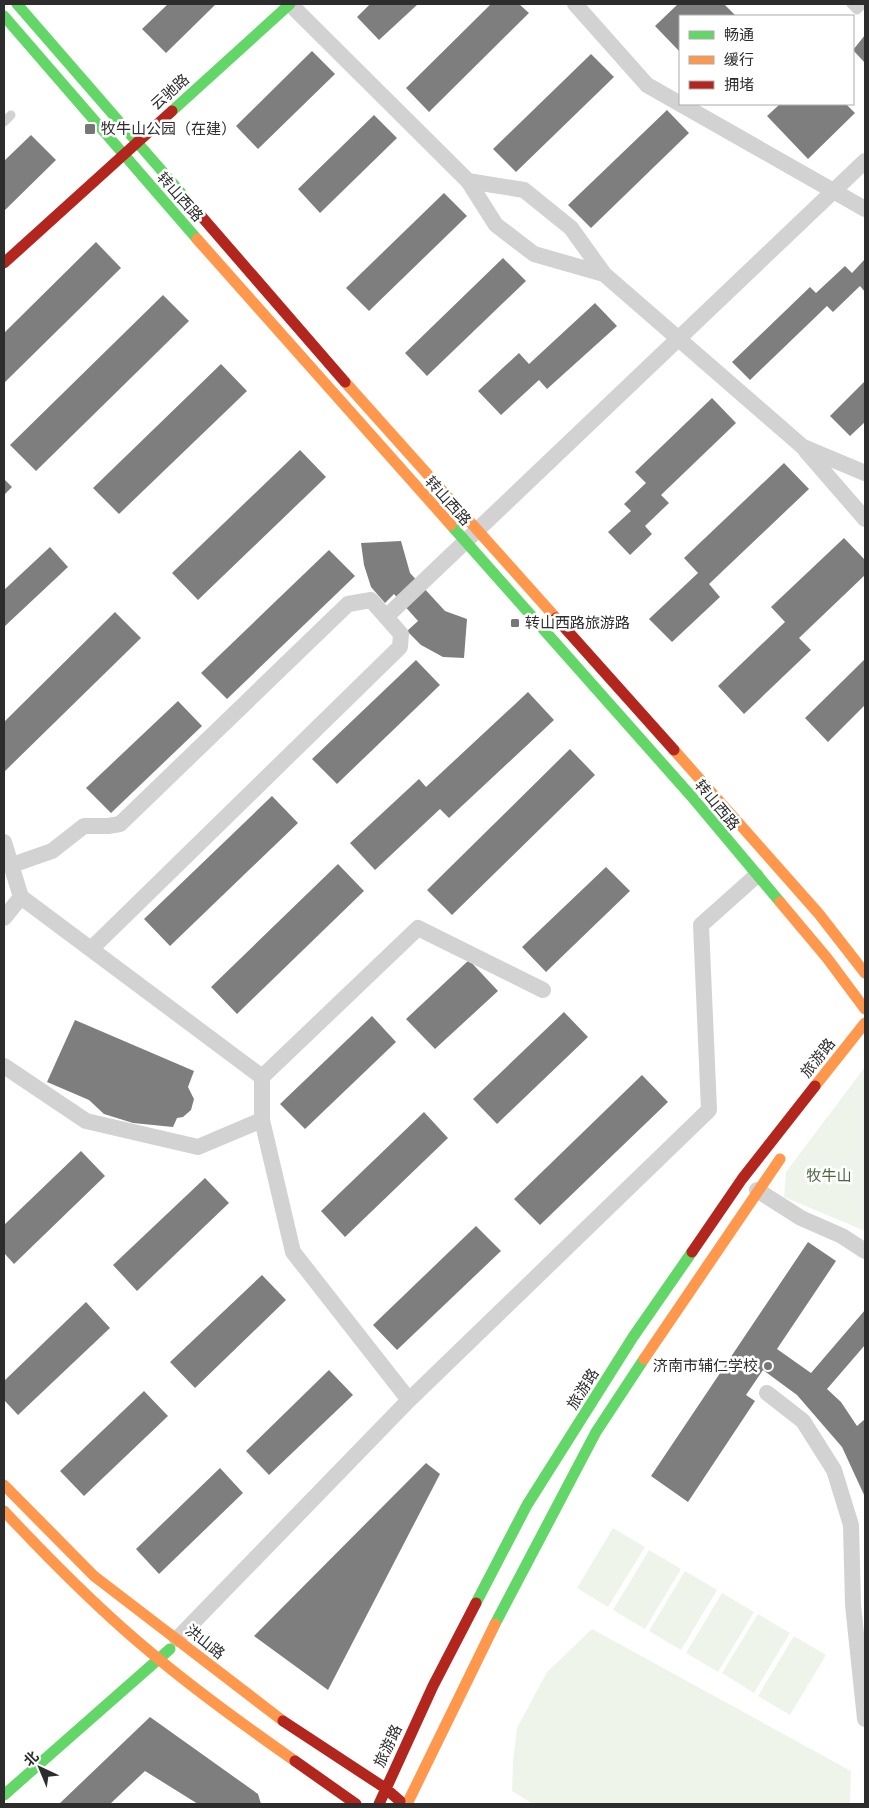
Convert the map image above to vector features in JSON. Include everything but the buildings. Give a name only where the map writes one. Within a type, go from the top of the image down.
[{"type":"main road","name":"转山西路","points":[[17,4],[136,143],[741,826],[818,914],[865,973]]},
{"type":"main road","name":"云驰路","points":[[4,263],[290,4]]},
{"type":"main road","name":"转山西路","points":[[4,16],[122,155],[692,797],[756,876],[827,958],[865,1010]]},
{"type":"main road","name":"旅游路","points":[[379,1804],[433,1686],[527,1505],[633,1337],[742,1179],[865,1023]]},
{"type":"main road","points":[[408,1804],[501,1612],[596,1432],[757,1190],[786,1151]]},
{"type":"main road","name":"洪山路","points":[[4,1485],[94,1576],[282,1721],[385,1788],[403,1804]]},
{"type":"main road","points":[[4,1511],[120,1627],[281,1753],[356,1804]]},
{"type":"main road","points":[[4,1794],[160,1660],[177,1640]]},
{"type":"street","points":[[290,4],[468,182],[496,225],[534,254],[604,274]]},
{"type":"street","points":[[575,4],[647,85],[679,103]]},
{"type":"street","points":[[682,105],[865,209]]},
{"type":"street","points":[[386,617],[865,161]]},
{"type":"street","points":[[468,182],[524,190],[571,228],[604,274],[803,447],[865,519]]},
{"type":"street","points":[[803,447],[865,473]]},
{"type":"street","points":[[12,866],[52,852],[84,826],[120,824],[348,604],[371,600],[401,634],[400,647],[91,949]]},
{"type":"street","points":[[4,842],[21,897],[262,1077]]},
{"type":"street","points":[[177,1640],[409,1400],[710,1110],[701,925],[756,876]]},
{"type":"street","points":[[4,918],[21,897]]},
{"type":"street","points":[[409,1400],[293,1252],[262,1120],[262,1077],[418,928],[543,990]]},
{"type":"street","points":[[4,1066],[86,1121],[198,1147],[262,1120]]},
{"type":"street","points":[[757,1190],[801,1218],[842,1236],[865,1251]]},
{"type":"street","points":[[767,1393],[803,1422],[834,1470],[851,1525],[859,1558],[853,1604],[865,1719]]},
{"type":"lane","points":[[851,4],[857,10],[863,4]]},
{"type":"green space","name":"牧牛山","points":[[865,1067],[865,1231],[784,1197],[786,1172]]},
{"type":"green space","points":[[613,1528],[645,1547],[608,1607],[577,1588]]},
{"type":"green space","points":[[649,1550],[681,1569],[645,1629],[613,1610]]},
{"type":"green space","points":[[685,1571],[717,1590],[681,1650],[649,1631]]},
{"type":"green space","points":[[722,1593],[754,1612],[718,1672],[686,1653]]},
{"type":"green space","points":[[758,1614],[790,1633],[754,1693],[722,1673]]},
{"type":"green space","points":[[592,1629],[851,1771],[850,1804],[533,1804],[512,1791],[517,1728],[547,1672]]},
{"type":"green space","points":[[794,1636],[826,1655],[790,1715],[758,1696]]},
{"type":"traffic: fast","points":[[17,4],[202,217]]},
{"type":"traffic: fast","points":[[172,111],[290,4]]},
{"type":"traffic: fast","points":[[4,16],[197,239]]},
{"type":"traffic: fast","points":[[451,525],[692,797],[780,902]]},
{"type":"traffic: fast","points":[[476,1603],[527,1505],[633,1337],[692,1252]]},
{"type":"traffic: fast","points":[[495,1624],[596,1432],[644,1359]]},
{"type":"traffic: fast","points":[[4,1795],[170,1649]]},
{"type":"traffic: slow","points":[[197,239],[451,525]]},
{"type":"traffic: slow","points":[[345,382],[556,618]]},
{"type":"traffic: slow","points":[[674,750],[819,914],[865,973]]},
{"type":"traffic: slow","points":[[780,902],[827,958],[865,1009]]},
{"type":"traffic: slow","points":[[815,1086],[865,1023]]},
{"type":"traffic: slow","points":[[644,1359],[780,1159]]},
{"type":"traffic: slow","points":[[4,1485],[94,1576],[283,1721]]},
{"type":"traffic: slow","points":[[4,1511],[74,1583],[130,1635],[203,1694],[295,1761]]},
{"type":"traffic: slow","points":[[407,1804],[495,1624]]},
{"type":"traffic: jam","points":[[4,263],[172,111]]},
{"type":"traffic: jam","points":[[202,217],[345,382]]},
{"type":"traffic: jam","points":[[556,618],[674,750]]},
{"type":"traffic: jam","points":[[692,1252],[742,1179],[815,1086]]},
{"type":"traffic: jam","points":[[379,1804],[433,1686],[476,1603]]},
{"type":"traffic: jam","points":[[283,1721],[385,1788],[400,1801]]},
{"type":"traffic: jam","points":[[295,1761],[356,1804]]},
{"type":"place","name":"牧牛山公园（在建）","points":[[90,129]]},
{"type":"place","name":"转山西路旅游路","points":[[515,623]]},
{"type":"place","name":"济南市辅仁学校","points":[[768,1366]]}]
